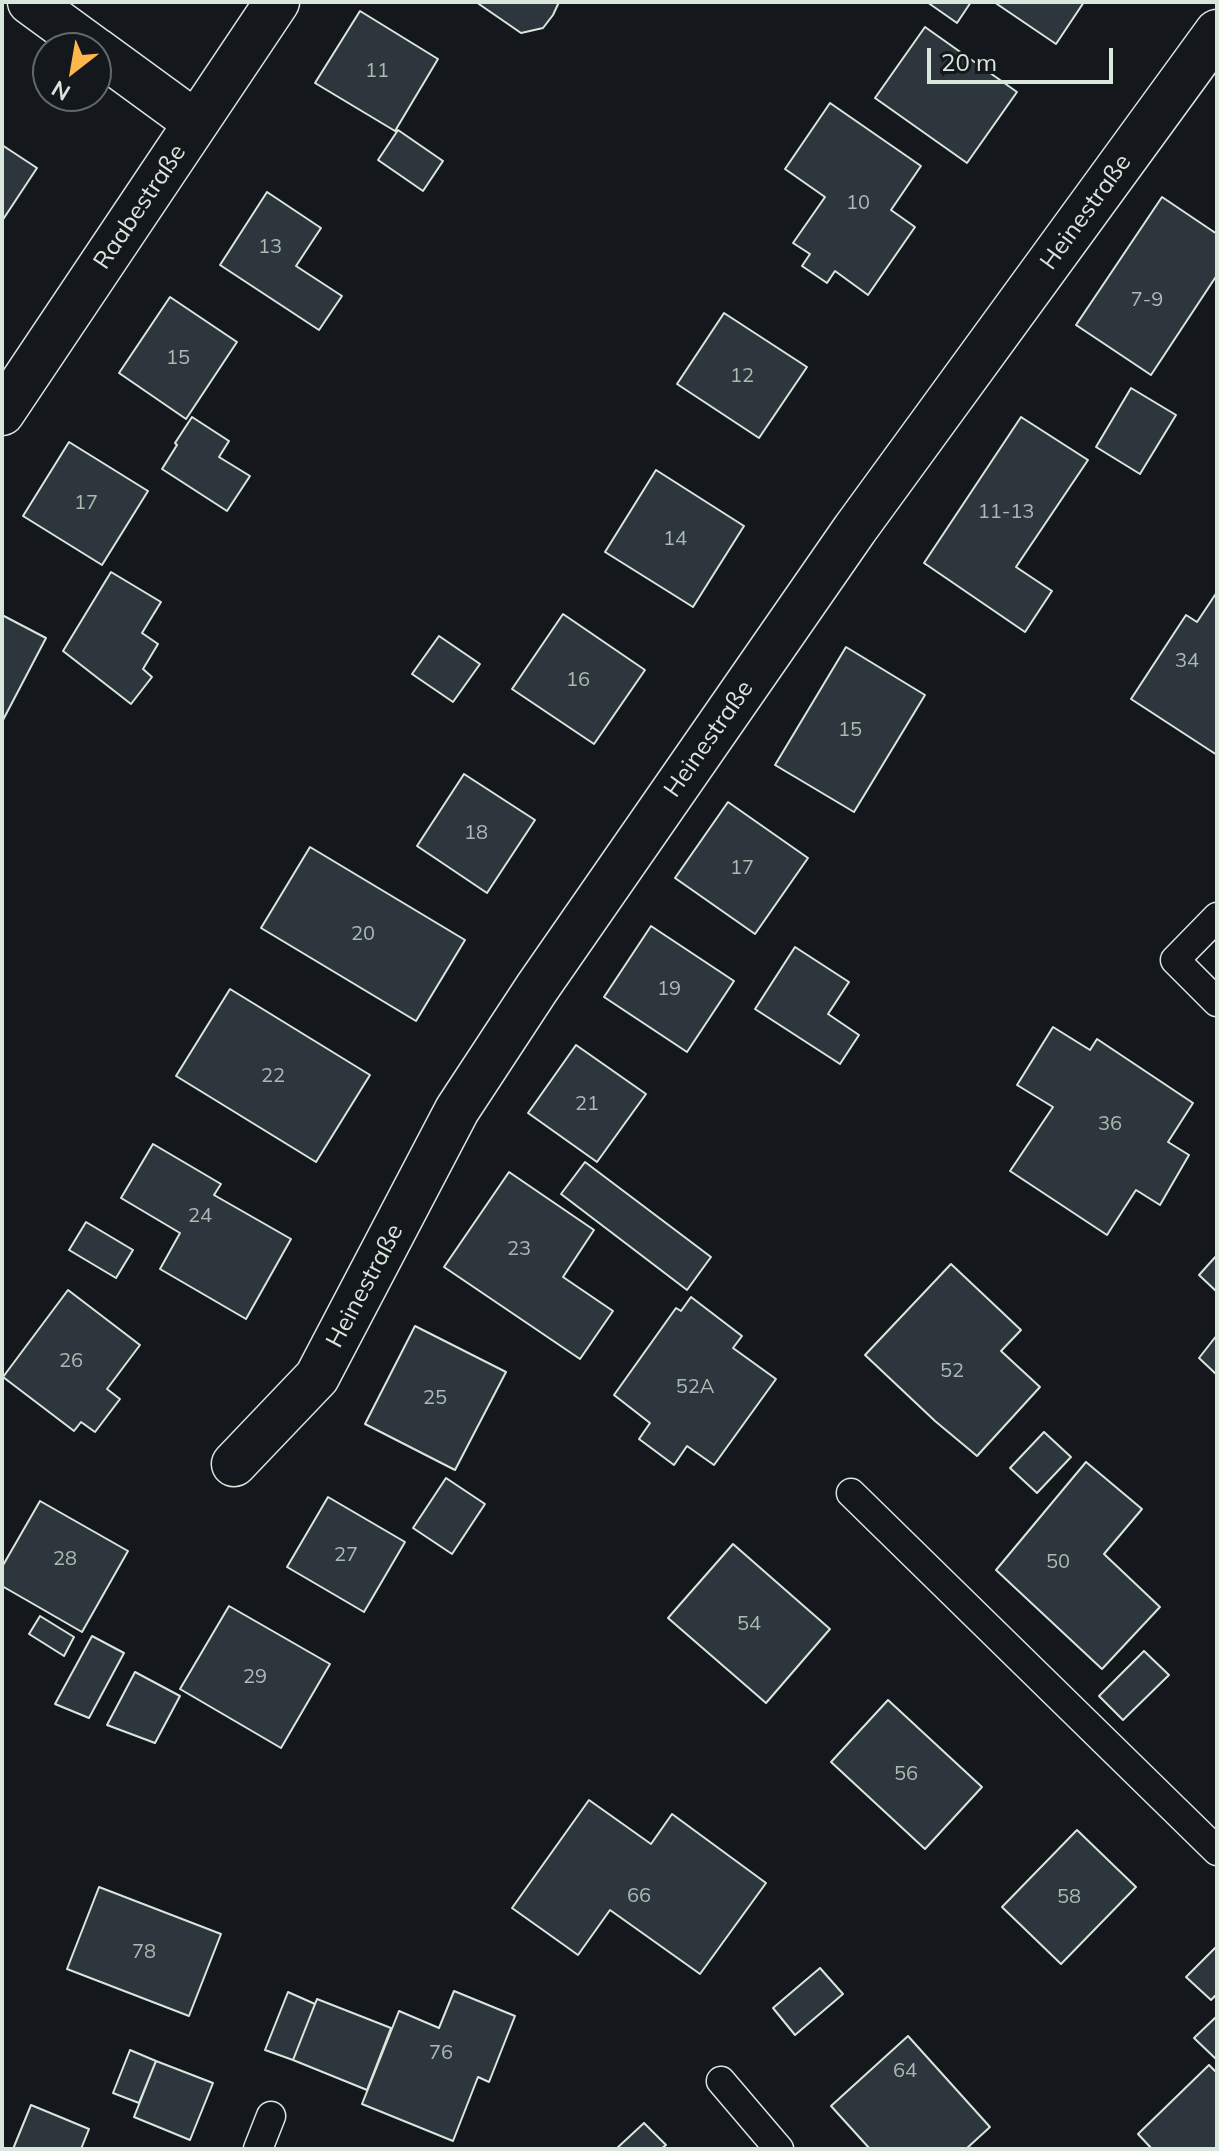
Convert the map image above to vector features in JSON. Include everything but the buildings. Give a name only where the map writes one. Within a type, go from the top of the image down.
[{"type":"street","points":[[30,2],[71,32]]},
{"type":"street","name":"Raabestraße","points":[[2,413],[277,2]]},
{"type":"street","name":"Heinestraße","points":[[234,1464],[317,1377],[457,1110],[537,988],[855,529],[1217,32]]},
{"type":"street","points":[[112,61],[196,123]]},
{"type":"lane","points":[[1217,917],[1175,960],[1217,1002]]},
{"type":"lane","points":[[851,1493],[1217,1851]]},
{"type":"lane","points":[[721,2081],[779,2149]]},
{"type":"lane","points":[[258,2149],[271,2116]]}]
